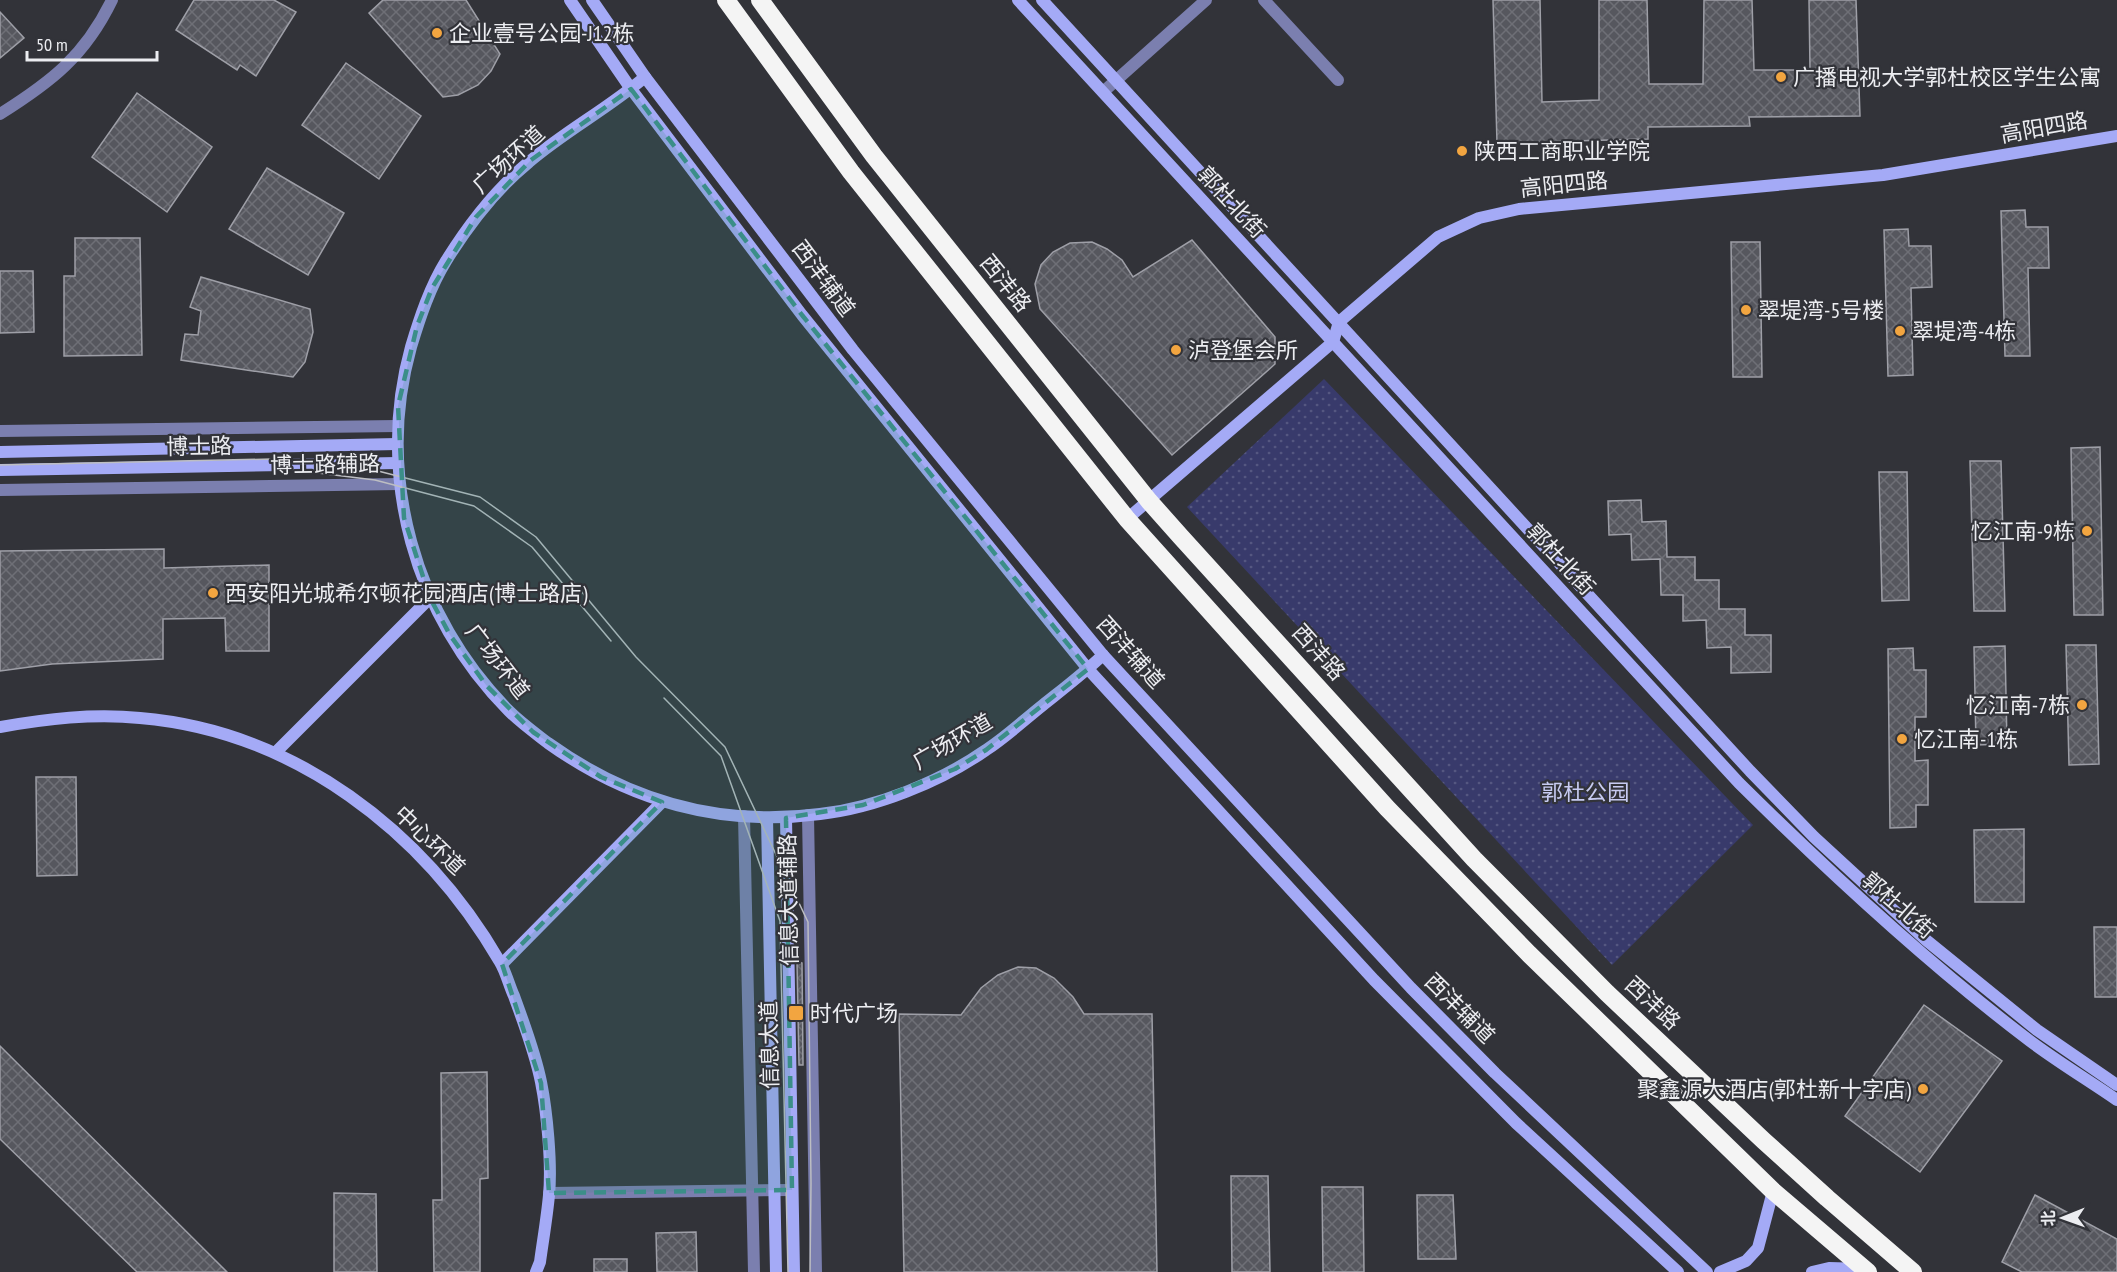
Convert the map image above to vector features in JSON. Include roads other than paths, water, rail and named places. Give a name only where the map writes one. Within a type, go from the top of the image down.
[{"type":"highway","points":[[726,0],[851,172],[1127,519],[1387,808],[1529,954],[1773,1191],[1866,1270]]},
{"type":"highway","name":"西沣路","points":[[760,0],[873,156],[1149,501],[1474,859],[1607,993],[1827,1198],[1913,1272]]},
{"type":"street","points":[[0,114],[42,87],[72,61],[104,18],[112,0]]},
{"type":"street","name":"西沣辅道","points":[[570,0],[631,89],[802,315],[1088,669],[1374,980],[1516,1123],[1678,1272]]},
{"type":"street","name":"西沣辅道","points":[[592,0],[645,77],[853,350],[1103,655],[1411,988],[1495,1073],[1707,1272]]},
{"type":"street","name":"郭杜北街","points":[[1018,0],[1739,783],[1823,865],[1920,951],[2030,1041],[2117,1100]]},
{"type":"street","name":"郭杜北街","points":[[1042,0],[1750,771],[1814,837],[1945,955],[2037,1030],[2117,1085]]},
{"type":"street","points":[[1103,92],[1206,0]]},
{"type":"street","points":[[1264,0],[1338,80]]},
{"type":"street","name":"广场环道","points":[[645,77],[531,160],[507,182],[476,217],[446,262],[432,288],[417,326],[405,367],[398,406],[399,484],[404,518],[430,598],[467,660],[510,712],[561,752],[601,777],[662,802],[724,814],[786,818],[824,814],[882,800],[901,794],[955,769],[986,750],[1103,655]]},
{"type":"street","name":"高阳四路","points":[[1339,322],[1438,237],[1479,218],[1519,209],[1883,175],[2117,136]]},
{"type":"street","points":[[1127,519],[1332,342],[1339,322]]},
{"type":"street","name":"博士路辅路","points":[[0,431],[398,426]]},
{"type":"street","name":"博士路","points":[[0,452],[397,444]]},
{"type":"street","name":"博士路","points":[[0,470],[398,463]]},
{"type":"street","name":"博士路辅路","points":[[0,490],[399,484]]},
{"type":"street","points":[[276,752],[430,598]]},
{"type":"street","name":"中心环道","points":[[0,726],[46,719],[140,718],[181,724],[227,736],[276,752],[334,785],[369,810],[413,849],[454,892],[502,964],[528,1033],[541,1083],[547,1130],[549,1193],[540,1262],[536,1272]]},
{"type":"street","points":[[502,964],[662,802]]},
{"type":"street","name":"信息大道辅路","points":[[808,815],[816,1272]]},
{"type":"street","name":"信息大道辅路","points":[[744,816],[754,1272]]},
{"type":"street","name":"信息大道","points":[[767,818],[776,1272]]},
{"type":"street","name":"信息大道","points":[[786,818],[794,1272]]},
{"type":"street","points":[[549,1193],[792,1190]]},
{"type":"street","points":[[1720,1272],[1746,1261],[1758,1248],[1773,1191]]},
{"type":"street","points":[[1812,1272],[1829,1268],[1866,1270]]},
{"type":"tram line","points":[[0,465],[272,459],[378,471],[480,497],[536,537],[636,657],[725,747],[808,922],[810,1272]]},
{"type":"tram line","points":[[318,473],[375,480],[474,506],[532,547],[611,641]]},
{"type":"tram line","points":[[664,698],[721,756],[780,921],[788,1272]]},
{"type":"place","name":"企业壹号公园-J12栋","points":[[437,33]]},
{"type":"place","name":"广播电视大学郭杜校区学生公寓","points":[[1781,77]]},
{"type":"place","name":"陕西工商职业学院","points":[[1462,151]]},
{"type":"place","name":"翠堤湾-5号楼","points":[[1746,310]]},
{"type":"place","name":"翠堤湾-4栋","points":[[1900,331]]},
{"type":"place","name":"泸登堡会所","points":[[1176,350]]},
{"type":"place","name":"忆江南-9栋","points":[[2087,531]]},
{"type":"place","name":"西安阳光城希尔顿花园酒店(博士路店)","points":[[213,593]]},
{"type":"place","name":"忆江南-7栋","points":[[2082,705]]},
{"type":"place","name":"忆江南-1栋","points":[[1902,739]]},
{"type":"place","name":"时代广场","points":[[796,1013]]},
{"type":"place","name":"聚鑫源大酒店(郭杜新十字店)","points":[[1923,1089]]},
{"type":"park label","name":"郭杜公园","points":[[1585,792]]}]
